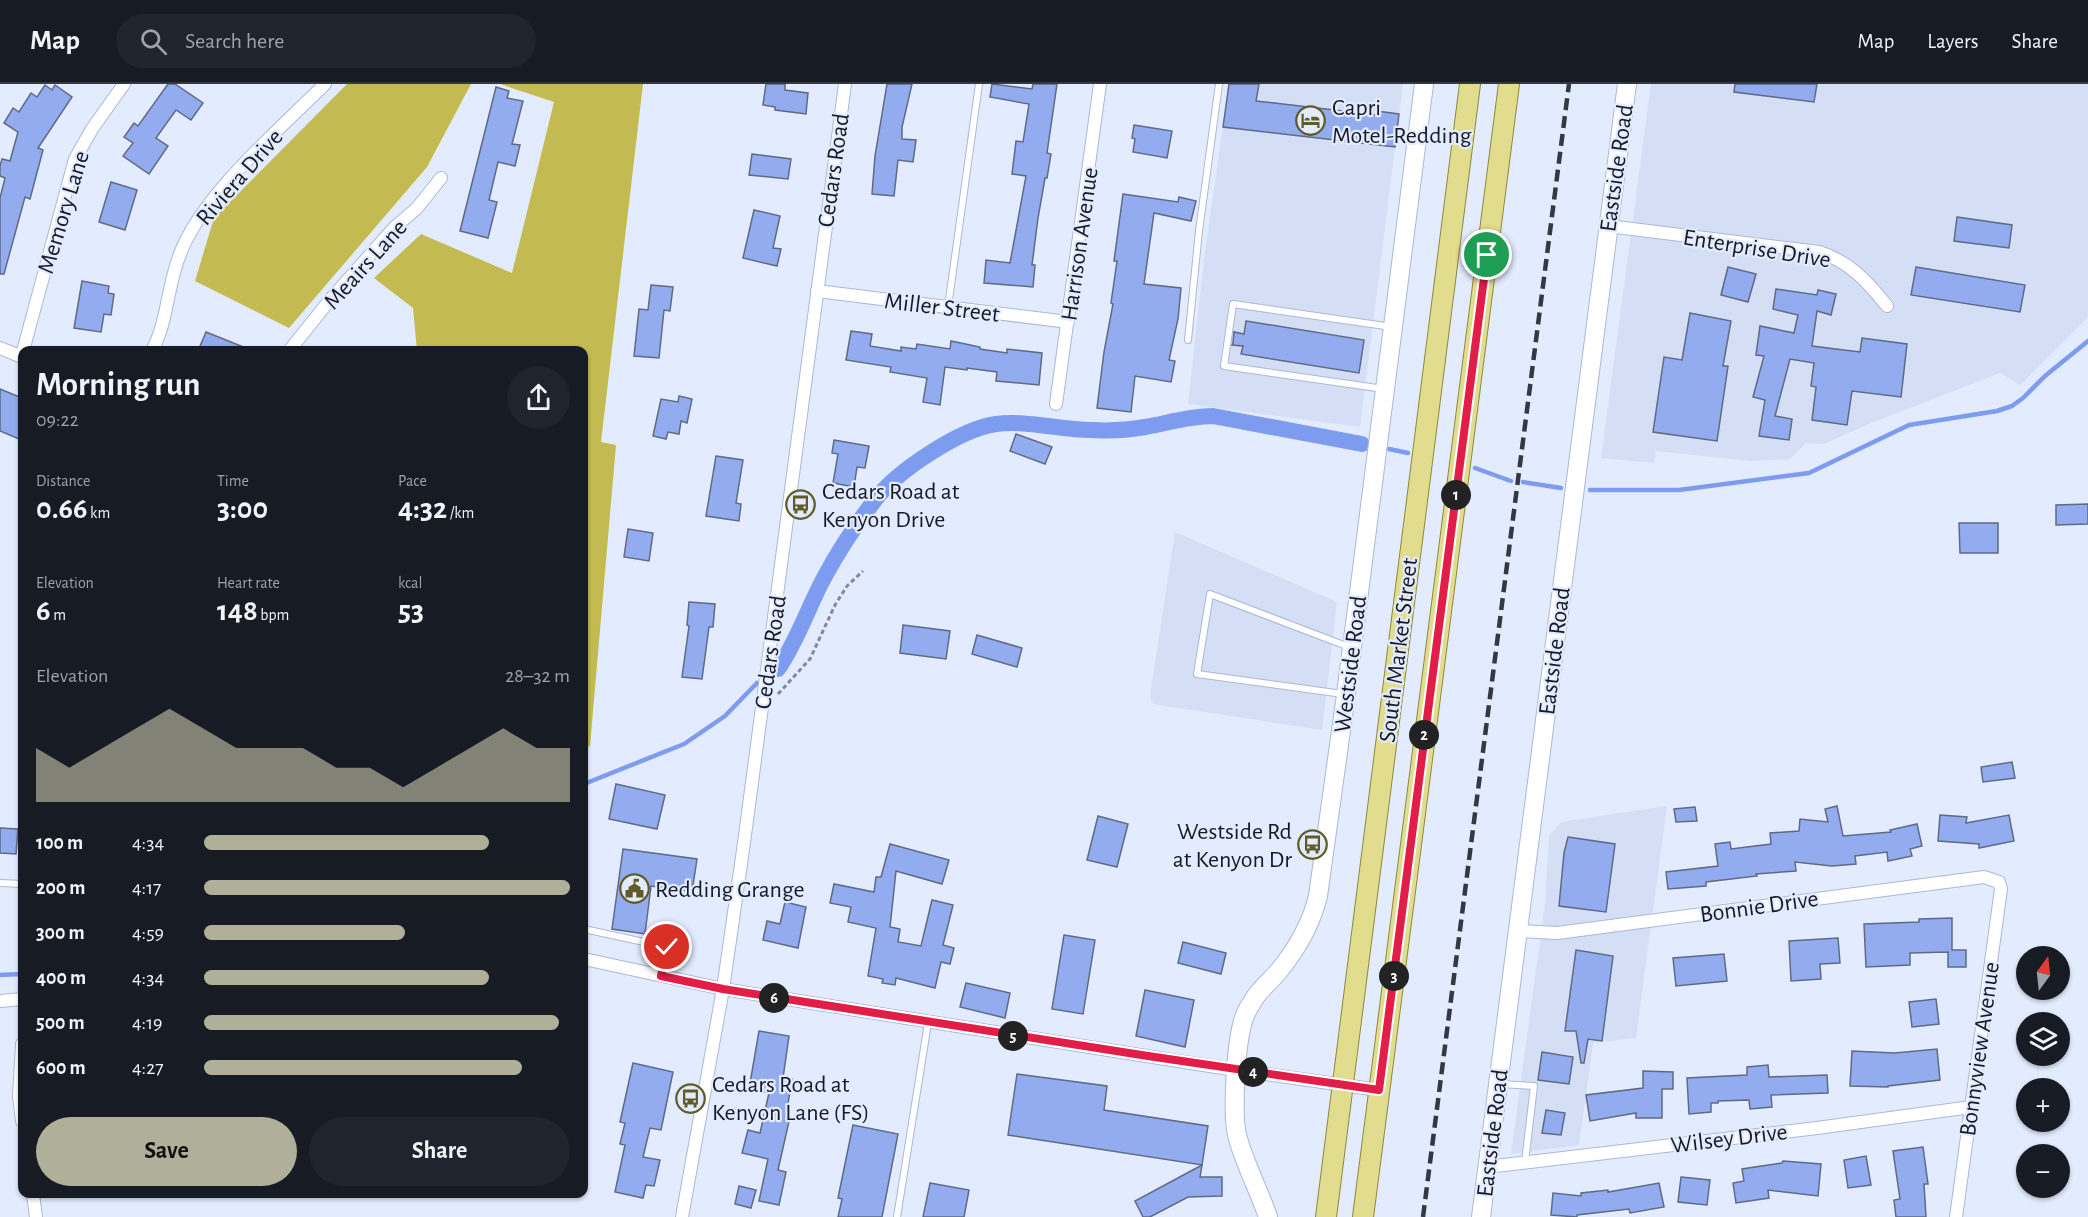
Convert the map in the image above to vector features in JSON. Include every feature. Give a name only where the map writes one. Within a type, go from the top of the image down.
[{"type":"main road","name":"South Market Street","points":[[1326,1217],[1470,84]]},
{"type":"main road","name":"South Market Street","points":[[1363,1217],[1509,84]]},
{"type":"street","name":"Memory Lane","points":[[24,346],[75,159],[92,129],[124,84]]},
{"type":"street","name":"Riviera Drive","points":[[154,346],[161,330],[180,253],[198,221],[230,179],[325,84]]},
{"type":"street","name":"Cedars Road","points":[[682,1217],[723,989],[770,659],[845,84]]},
{"type":"street","name":"Harrison Avenue","points":[[1056,404],[1100,84]]},
{"type":"street","name":"Westside Road","points":[[1268,1217],[1235,1126],[1240,1034],[1245,1015],[1258,993],[1302,939],[1315,907],[1322,874],[1424,84]]},
{"type":"street","name":"Eastside Road","points":[[1481,1217],[1627,84]]},
{"type":"street","name":"Meairs Lane","points":[[294,346],[329,301],[394,228],[417,208],[441,178]]},
{"type":"street","name":"Enterprise Drive","points":[[1608,226],[1819,252],[1850,266],[1875,290],[1887,306]]},
{"type":"street","name":"Miller Street","points":[[817,291],[1068,322]]},
{"type":"street","points":[[0,348],[18,354]]},
{"type":"street","name":"Bonnie Drive","points":[[1518,931],[1557,933],[1984,877],[1999,882]]},
{"type":"street","name":"Bonnyview Avenue","points":[[1956,1217],[2001,889],[1999,882]]},
{"type":"street","points":[[588,960],[723,989],[928,1023],[1379,1090]]},
{"type":"street","points":[[0,1001],[18,999]]},
{"type":"street","name":"Wilsey Drive","points":[[1487,1167],[1817,1128],[1971,1107]]},
{"type":"street","points":[[34,1198],[36,1217]]},
{"type":"lane","points":[[948,307],[979,84]]},
{"type":"lane","points":[[1188,340],[1199,231],[1219,84]]},
{"type":"lane","points":[[1385,389],[1224,366],[1233,304],[1393,327]]},
{"type":"lane","points":[[1346,694],[1197,674],[1210,594],[1352,648]]},
{"type":"lane","points":[[0,884],[18,884]]},
{"type":"lane","points":[[588,930],[667,947],[661,976]]},
{"type":"lane","points":[[897,1217],[928,1023]]},
{"type":"lane","points":[[1498,1084],[1534,1086],[1525,1162]]},
{"type":"path","points":[[762,710],[810,659],[835,604],[847,586],[863,571]]},
{"type":"shaded area","points":[[347,84],[471,84],[427,167],[289,328],[195,281],[214,218]]},
{"type":"shaded area","points":[[500,84],[643,84],[601,442],[616,445],[590,746],[588,747],[588,346],[417,346],[413,308],[374,278],[421,234],[512,273],[554,102]]},
{"type":"shaded area","points":[[1229,84],[1403,84],[1360,427],[1188,404],[1204,259]]},
{"type":"shaded area","points":[[1651,84],[2088,84],[2088,317],[2020,385],[2000,373],[1871,423],[1824,444],[1806,443],[1790,459],[1751,461],[1656,451],[1654,463],[1601,458]]},
{"type":"shaded area","points":[[1175,532],[1337,602],[1322,730],[1153,704],[1150,696]]},
{"type":"shaded area","points":[[1667,806],[1636,1038],[1593,1043],[1579,1145],[1511,1154],[1545,904],[1549,836],[1561,822]]},
{"type":"building","points":[[168,84],[175,84],[203,103],[191,120],[176,110],[156,138],[168,146],[149,174],[123,156],[133,143],[124,137],[134,123],[138,126]]},
{"type":"building","points":[[766,84],[785,84],[785,90],[808,93],[806,114],[775,110],[775,107],[763,105]]},
{"type":"building","points":[[887,84],[912,84],[902,127],[902,139],[916,140],[913,162],[898,160],[894,196],[872,194],[875,156]]},
{"type":"building","points":[[992,84],[1032,89],[1033,84],[1057,84],[1047,153],[1051,154],[1038,218],[1032,265],[1035,265],[1033,287],[984,283],[986,260],[1010,263],[1026,176],[1012,174],[1016,141],[1023,142],[1029,104],[990,97]]},
{"type":"building","name":"Capri Motel-Redding","points":[[1229,84],[1259,84],[1256,101],[1377,115],[1377,111],[1399,114],[1395,147],[1223,127]]},
{"type":"building","points":[[1735,84],[1817,84],[1814,102],[1734,92]]},
{"type":"building","points":[[45,85],[52,90],[55,85],[72,97],[38,148],[43,150],[30,199],[25,197],[4,274],[0,274],[0,198],[5,178],[0,176],[0,166],[2,159],[10,161],[18,132],[4,123],[13,108],[19,112],[31,93],[37,97]]},
{"type":"building","points":[[496,87],[509,91],[507,98],[523,101],[512,144],[520,145],[515,166],[498,162],[489,200],[497,202],[488,238],[460,231]]},
{"type":"building","points":[[1134,125],[1172,131],[1167,158],[1133,152]]},
{"type":"building","points":[[752,154],[791,159],[788,179],[749,175]]},
{"type":"building","points":[[111,182],[137,190],[125,230],[99,222]]},
{"type":"building","points":[[1123,194],[1178,202],[1179,197],[1196,201],[1191,221],[1154,213],[1144,284],[1181,288],[1178,319],[1169,360],[1175,361],[1171,382],[1135,376],[1131,412],[1097,408],[1113,304],[1111,303],[1117,261],[1114,261]]},
{"type":"building","points":[[754,210],[780,216],[773,248],[781,249],[777,266],[743,258]]},
{"type":"building","points":[[1957,217],[2012,225],[2009,248],[1954,241]]},
{"type":"building","points":[[1728,267],[1756,274],[1748,302],[1721,295]]},
{"type":"building","points":[[1916,267],[2025,285],[2020,312],[1911,295]]},
{"type":"building","points":[[82,281],[109,286],[108,293],[114,294],[111,315],[104,314],[101,332],[74,328]]},
{"type":"building","points":[[651,285],[673,287],[670,311],[664,310],[659,358],[634,356],[639,309],[648,310]]},
{"type":"building","points":[[1776,289],[1817,295],[1818,290],[1836,294],[1831,315],[1817,311],[1812,346],[1860,352],[1862,338],[1907,344],[1901,397],[1852,391],[1847,425],[1812,420],[1816,387],[1811,386],[1814,363],[1790,359],[1775,416],[1792,419],[1789,440],[1759,436],[1765,400],[1753,397],[1764,356],[1756,355],[1760,326],[1794,333],[1798,315],[1773,309]]},
{"type":"building","points":[[1690,313],[1731,321],[1723,366],[1728,366],[1717,441],[1653,432],[1664,357],[1682,360]]},
{"type":"building","points":[[1246,321],[1364,340],[1359,373],[1241,354],[1243,346],[1232,345],[1234,332],[1244,334]]},
{"type":"building","points":[[851,331],[872,334],[870,346],[901,351],[901,347],[916,349],[917,344],[950,349],[951,341],[1007,353],[1007,349],[1042,353],[1039,385],[996,381],[997,372],[945,367],[940,405],[923,402],[927,378],[890,372],[891,367],[846,360]]},
{"type":"building","points":[[206,332],[241,346],[200,346]]},
{"type":"building","points":[[0,389],[18,396],[18,439],[0,431]]},
{"type":"building","points":[[679,396],[692,399],[687,423],[681,421],[679,434],[668,432],[666,439],[653,436],[661,399],[678,402]]},
{"type":"building","points":[[1016,434],[1052,447],[1045,464],[1010,451]]},
{"type":"building","points":[[834,440],[869,446],[865,468],[857,467],[854,487],[833,483],[838,454],[832,453]]},
{"type":"building","points":[[716,456],[743,460],[736,503],[741,504],[739,521],[706,516]]},
{"type":"building","points":[[2088,504],[2088,524],[2056,525],[2056,505]]},
{"type":"building","points":[[1959,523],[1998,523],[1998,553],[1960,553]]},
{"type":"building","points":[[628,529],[653,533],[649,561],[624,557]]},
{"type":"building","points":[[689,602],[715,604],[713,627],[709,627],[702,679],[682,677],[689,626],[687,625]]},
{"type":"building","points":[[903,625],[950,631],[946,659],[900,653]]},
{"type":"building","points":[[977,635],[1022,648],[1017,667],[972,654]]},
{"type":"building","points":[[2012,762],[2015,778],[1983,782],[1981,767]]},
{"type":"building","points":[[616,784],[665,795],[657,829],[609,819]]},
{"type":"building","points":[[1837,806],[1843,836],[1891,832],[1890,830],[1917,824],[1922,846],[1910,849],[1912,856],[1888,861],[1887,852],[1855,856],[1856,864],[1832,866],[1795,862],[1796,871],[1756,874],[1757,876],[1706,882],[1706,886],[1668,889],[1666,872],[1718,866],[1715,844],[1730,842],[1731,849],[1771,844],[1770,833],[1799,831],[1800,819],[1828,822],[1825,809]]},
{"type":"building","points":[[1695,807],[1697,821],[1676,822],[1674,809]]},
{"type":"building","points":[[1940,815],[1967,817],[1966,823],[2009,815],[2014,841],[1979,848],[1979,844],[1938,841]]},
{"type":"building","points":[[1098,816],[1128,824],[1117,867],[1087,860]]},
{"type":"building","points":[[0,828],[18,829],[16,854],[0,853]]},
{"type":"building","points":[[1568,837],[1615,844],[1606,912],[1559,906],[1564,853]]},
{"type":"building","points":[[890,844],[949,860],[942,884],[896,871],[890,927],[900,929],[898,942],[921,946],[932,900],[953,905],[943,945],[954,948],[950,964],[941,962],[935,988],[896,978],[895,985],[882,983],[883,979],[868,976],[876,928],[848,922],[851,907],[830,903],[834,884],[874,892],[876,877],[881,877]]},
{"type":"building","name":"Redding Grange","points":[[623,849],[697,859],[692,892],[651,886],[645,934],[612,929]]},
{"type":"building","points":[[785,902],[806,907],[798,948],[763,940],[767,921],[780,924]]},
{"type":"building","points":[[1952,918],[1952,950],[1966,950],[1966,967],[1948,967],[1948,952],[1910,953],[1910,965],[1866,967],[1864,924]]},
{"type":"building","points":[[1064,935],[1095,940],[1083,1014],[1052,1009]]},
{"type":"building","points":[[1838,938],[1840,963],[1820,964],[1821,979],[1791,981],[1789,941]]},
{"type":"building","points":[[1183,942],[1226,953],[1221,974],[1178,963]]},
{"type":"building","points":[[1576,950],[1613,956],[1602,1041],[1588,1039],[1584,1063],[1581,1063],[1576,1031],[1565,1031]]},
{"type":"building","points":[[1724,954],[1727,981],[1676,986],[1673,958]]},
{"type":"building","points":[[966,983],[1010,993],[1005,1018],[960,1007]]},
{"type":"building","points":[[1145,990],[1194,1000],[1185,1047],[1136,1036]]},
{"type":"building","points":[[1936,999],[1939,1024],[1912,1027],[1909,1002]]},
{"type":"building","points":[[759,1031],[789,1036],[783,1078],[792,1079],[786,1116],[790,1117],[778,1170],[786,1172],[779,1205],[759,1201],[768,1159],[742,1153],[748,1130],[760,1133],[769,1093],[749,1089]]},
{"type":"building","points":[[1937,1049],[1940,1080],[1888,1087],[1850,1086],[1852,1051],[1895,1053]]},
{"type":"building","points":[[1542,1052],[1573,1057],[1569,1084],[1538,1080]]},
{"type":"building","points":[[633,1063],[673,1072],[661,1130],[650,1128],[643,1157],[660,1160],[654,1186],[646,1185],[643,1198],[615,1192],[625,1145],[620,1144],[625,1123],[620,1122]]},
{"type":"building","points":[[1768,1065],[1769,1077],[1827,1075],[1828,1093],[1771,1095],[1772,1107],[1750,1109],[1749,1100],[1718,1101],[1718,1103],[1711,1103],[1711,1112],[1689,1114],[1687,1078],[1747,1075],[1747,1067]]},
{"type":"building","points":[[1643,1071],[1673,1072],[1673,1089],[1662,1089],[1662,1118],[1636,1118],[1636,1113],[1590,1121],[1586,1095],[1643,1088]]},
{"type":"building","points":[[1017,1074],[1107,1086],[1104,1110],[1208,1126],[1202,1165],[1008,1135]]},
{"type":"building","points":[[1546,1110],[1565,1113],[1561,1135],[1542,1133]]},
{"type":"building","points":[[853,1125],[898,1134],[882,1217],[838,1217],[842,1199],[838,1198]]},
{"type":"building","points":[[1923,1147],[1928,1184],[1924,1184],[1926,1217],[1896,1217],[1894,1200],[1900,1199],[1893,1151]]},
{"type":"building","points":[[1866,1156],[1871,1185],[1848,1188],[1844,1160]]},
{"type":"building","points":[[1783,1161],[1821,1164],[1818,1196],[1768,1190],[1769,1198],[1736,1203],[1733,1183],[1744,1181],[1742,1169]]},
{"type":"building","points":[[1202,1165],[1200,1177],[1222,1177],[1222,1196],[1188,1197],[1150,1217],[1143,1217],[1135,1201]]},
{"type":"building","points":[[1681,1177],[1710,1180],[1707,1205],[1678,1202]]},
{"type":"building","points":[[930,1183],[969,1190],[964,1217],[923,1217]]},
{"type":"building","points":[[1659,1183],[1664,1207],[1630,1213],[1629,1209],[1577,1215],[1577,1217],[1551,1215],[1553,1193],[1581,1196],[1581,1193],[1608,1190],[1608,1192]]},
{"type":"building","points":[[739,1186],[756,1190],[751,1208],[735,1204]]},
{"type":"waterway","points":[[1590,490],[1679,490],[1809,473],[1909,425],[1997,411],[2012,406],[2088,341]]},
{"type":"waterway","points":[[778,669],[830,566],[875,500],[913,465],[965,434],[996,424],[1008,423],[1079,430],[1118,430],[1213,416],[1362,444]]},
{"type":"waterway","points":[[1389,449],[1408,453]]},
{"type":"waterway","points":[[1475,468],[1511,481]]},
{"type":"waterway","points":[[1523,482],[1561,488]]},
{"type":"waterway","points":[[588,782],[684,744],[725,716],[757,683]]},
{"type":"waterway","points":[[0,975],[18,974]]},
{"type":"railway","points":[[1423,1217],[1569,84]]},
{"type":"place","name":"Capri Motel-Redding","points":[[1311,121]]},
{"type":"place","name":"Cedars Road at Kenyon Drive","points":[[801,505]]},
{"type":"place","name":"Westside Rd at Kenyon Dr","points":[[1313,845]]},
{"type":"place","name":"Redding Grange","points":[[634,889]]},
{"type":"place","name":"Cedars Road at Kenyon Lane (FS)","points":[[691,1098]]},
{"type":"route","points":[[667,947],[661,976],[723,989],[928,1023],[1379,1090],[1487,255]]}]
